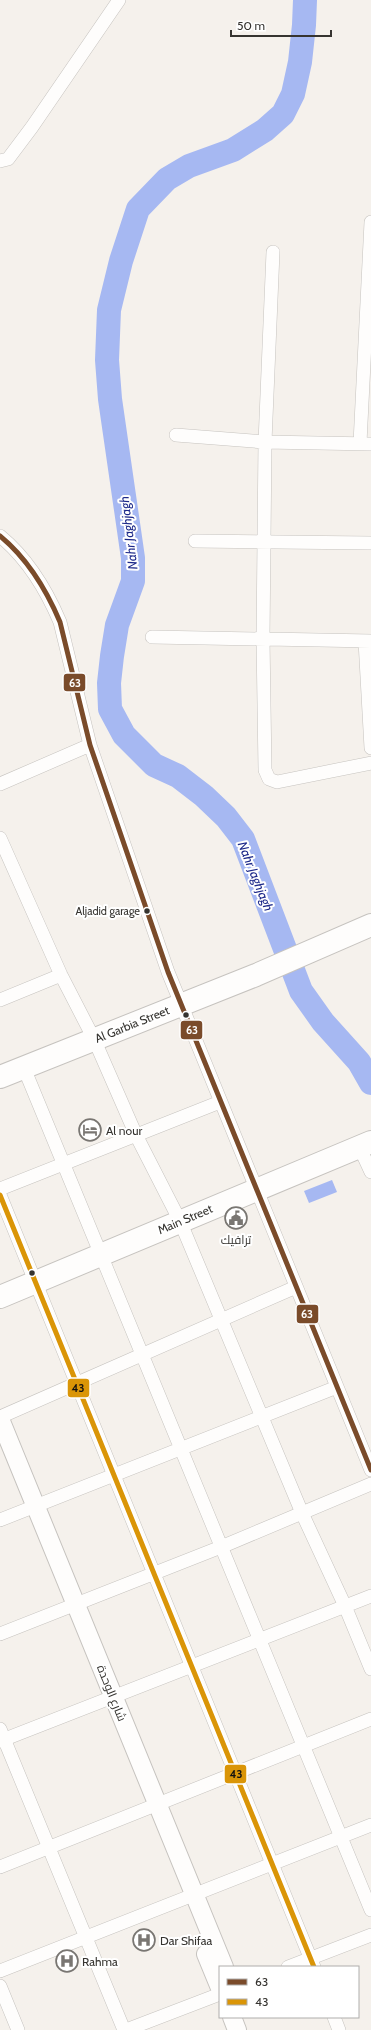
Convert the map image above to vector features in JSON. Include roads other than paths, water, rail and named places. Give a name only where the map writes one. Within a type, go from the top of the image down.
[{"type":"highway","name":"Al Garbia Street","points":[[0,1077],[264,971],[371,925]]},
{"type":"highway","name":"Main Street","points":[[0,1296],[367,1143]]},
{"type":"street","points":[[0,161],[8,159],[32,127],[119,0]]},
{"type":"street","points":[[176,435],[265,442],[365,443],[371,222]]},
{"type":"street","points":[[273,252],[265,442],[263,639],[265,770],[269,779],[277,782],[371,763]]},
{"type":"street","points":[[0,536],[19,554],[32,570],[52,604],[65,641],[90,745],[180,1005],[371,1470]]},
{"type":"street","points":[[195,541],[371,543]]},
{"type":"street","points":[[152,637],[368,641],[371,748]]},
{"type":"street","points":[[0,784],[90,745]]},
{"type":"street","points":[[0,838],[61,975],[94,1040],[136,1135],[180,1221],[302,1513],[345,1606],[371,1669]]},
{"type":"street","points":[[0,1000],[61,975]]},
{"type":"street","points":[[24,1068],[371,1910]]},
{"type":"street","points":[[0,1189],[220,1102]]},
{"type":"street","points":[[367,1143],[371,1172]]},
{"type":"street","points":[[0,1195],[312,1963]]},
{"type":"street","points":[[0,1418],[76,1383],[296,1287]]},
{"type":"street","points":[[0,1520],[337,1387]]},
{"type":"street","name":"شارع الوحدة","points":[[0,1418],[29,1508]]},
{"type":"street","name":"شارع الوحدة","points":[[0,1452],[29,1508],[70,1606],[189,1897],[219,1985]]},
{"type":"street","points":[[0,1634],[221,1547],[371,1484]]},
{"type":"street","points":[[219,1994],[125,2030],[1,1736],[108,1699],[371,1596]]},
{"type":"street","points":[[0,1867],[371,1719]]},
{"type":"street","points":[[0,1971],[371,1825]]},
{"type":"street","name":"شارع الوحدة","points":[[189,1897],[224,1966]]},
{"type":"street","points":[[294,1966],[312,1963],[371,1935]]},
{"type":"street","points":[[0,1986],[18,2030]]},
{"type":"street","points":[[232,2018],[237,2030]]},
{"type":"street","points":[[244,2018],[250,2030]]},
{"type":"street","points":[[334,2018],[339,2030]]},
{"type":"water","points":[[332,1180],[337,1192],[309,1203],[304,1191]]},
{"type":"waterway","name":"Nahr Jaghjagh","points":[[305,0],[300,62],[293,94],[283,114],[265,130],[233,150],[189,166],[167,179],[138,209],[121,261],[109,310],[107,360],[110,399],[133,558],[133,581],[117,625],[109,683],[110,709],[124,735],[154,765],[178,776],[204,796],[226,817],[243,839],[301,991],[323,1022],[359,1062],[371,1083]]},
{"type":"place","name":"Aljadid garage","points":[[147,911]]},
{"type":"place","name":"Al nour","points":[[90,1130]]},
{"type":"place","name":"ترافيك","points":[[236,1218]]},
{"type":"place","name":"Dar Shifaa","points":[[144,1940]]},
{"type":"place","name":"Rahma","points":[[67,1961]]}]
